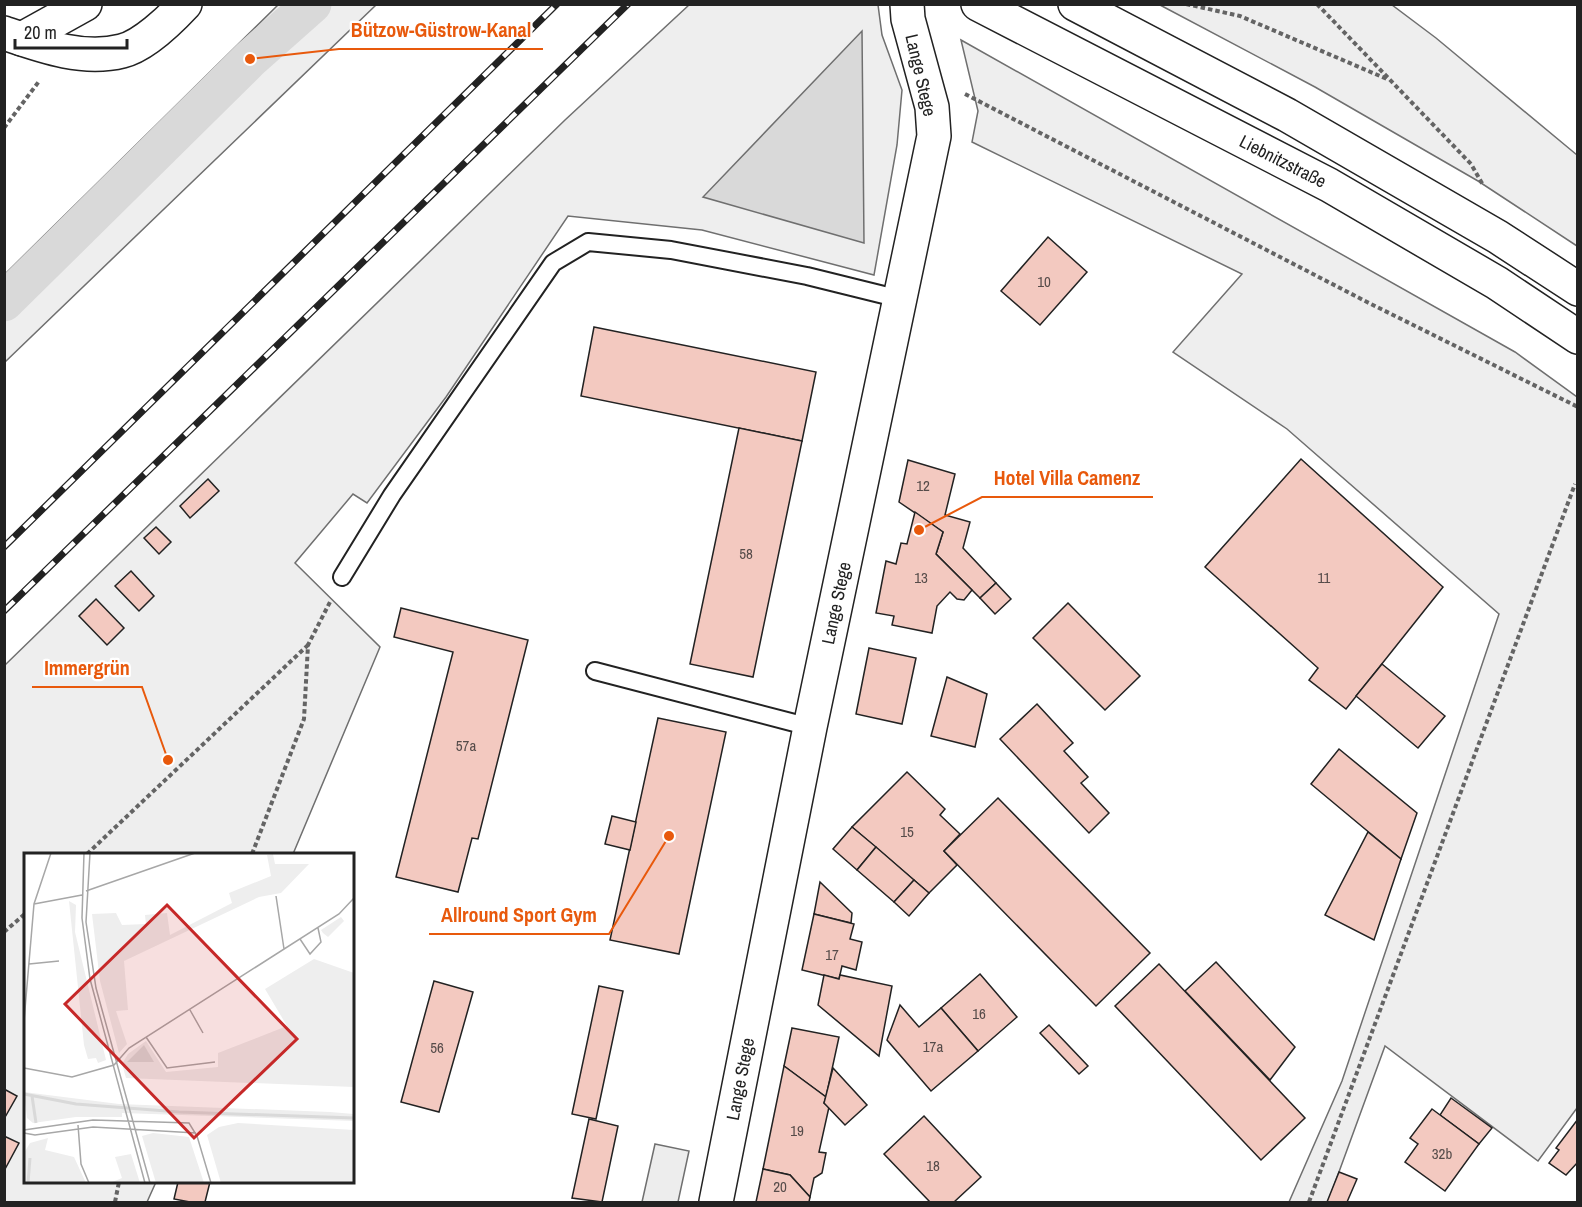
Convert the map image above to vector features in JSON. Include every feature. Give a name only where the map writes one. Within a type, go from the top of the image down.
[{"type":"main road","points":[[13,36],[85,4]]},
{"type":"main road","points":[[13,36],[63,51],[93,54],[124,51],[160,29],[185,4]]},
{"type":"main road","name":"Lange Stege","points":[[716,1203],[810,727],[934,136],[932,107],[908,19],[908,4]]},
{"type":"main road","name":"Liebnitzstraße","points":[[978,4],[1024,30],[1329,185],[1497,284],[1578,337]]},
{"type":"main road","points":[[1075,4],[1287,115],[1498,237],[1578,289]]},
{"type":"lane","points":[[342,577],[392,495],[553,263],[588,242],[671,250],[807,276],[900,299]]},
{"type":"lane","points":[[595,672],[810,727]]},
{"type":"path","points":[[1186,4],[1240,16],[1392,81]]},
{"type":"path","points":[[1317,4],[1471,164],[1487,192]]},
{"type":"path","points":[[4,128],[63,51]]},
{"type":"path","points":[[964,94],[1367,302],[1578,407]]},
{"type":"path","points":[[1309,1203],[1575,484]]},
{"type":"path","points":[[89,853],[308,645],[342,577]]},
{"type":"path","points":[[253,853],[304,719],[308,645]]},
{"type":"path","points":[[4,932],[24,915]]},
{"type":"path","points":[[116,1203],[119,1183]]},
{"type":"shaded area","points":[[279,4],[376,5],[5,362],[5,274]]},
{"type":"shaded area","points":[[689,5],[878,5],[882,35],[902,90],[897,145],[874,275],[702,230],[568,216],[446,397],[367,503],[353,494],[295,563],[380,647],[293,853],[24,853],[24,1183],[156,1183],[147,1202],[5,1202],[5,665],[565,120]]},
{"type":"shaded area","points":[[1160,5],[1392,5],[1436,38],[1577,155],[1577,246],[1478,181],[1315,87]]},
{"type":"shaded area","points":[[862,31],[864,243],[703,197]]},
{"type":"shaded area","points":[[961,40],[1515,352],[1577,397],[1577,1108],[1538,1161],[1385,1046],[1328,1202],[1289,1202],[1342,1081],[1499,614],[1287,429],[1173,352],[1242,274],[972,142],[978,111]]},
{"type":"shaded area","points":[[655,1144],[689,1151],[678,1202],[642,1202]]},
{"type":"building","points":[[1048,237],[1087,272],[1040,325],[1001,291]]},
{"type":"building","points":[[594,327],[816,372],[802,441],[581,396]]},
{"type":"building","points":[[739,428],[802,441],[753,677],[690,664]]},
{"type":"building","points":[[1301,459],[1443,587],[1346,709],[1309,680],[1318,668],[1205,567]]},
{"type":"building","points":[[908,460],[955,474],[945,515],[970,522],[963,548],[996,583],[980,598],[936,554],[943,532],[899,502]]},
{"type":"building","points":[[208,479],[219,491],[190,518],[180,506]]},
{"type":"building","points":[[915,512],[943,532],[936,554],[972,590],[964,600],[957,599],[950,592],[937,606],[932,633],[892,625],[894,616],[876,613],[886,561],[896,564],[901,543],[907,544]]},
{"type":"building","points":[[156,527],[171,542],[159,554],[144,538]]},
{"type":"building","points":[[131,571],[154,596],[139,611],[115,586]]},
{"type":"building","points":[[996,583],[1011,599],[995,614],[980,598]]},
{"type":"building","points":[[96,599],[124,628],[107,645],[79,616]]},
{"type":"building","points":[[1068,603],[1140,676],[1105,710],[1033,638]]},
{"type":"building","points":[[401,608],[528,640],[478,839],[472,838],[458,892],[396,877],[453,652],[394,637]]},
{"type":"building","points":[[869,648],[916,658],[902,724],[856,714]]},
{"type":"building","points":[[1382,664],[1445,716],[1418,748],[1356,696]]},
{"type":"building","points":[[947,677],[987,694],[975,747],[931,736]]},
{"type":"building","points":[[1037,704],[1073,743],[1064,751],[1088,777],[1081,783],[1109,813],[1089,833],[1000,739]]},
{"type":"building","points":[[658,718],[726,732],[679,954],[610,940]]},
{"type":"building","points":[[1339,749],[1417,813],[1401,859],[1311,784]]},
{"type":"building","points":[[907,772],[945,809],[940,815],[960,834],[944,851],[957,865],[929,893],[852,827]]},
{"type":"building","points":[[998,798],[1150,953],[1096,1006],[944,851]]},
{"type":"building","points":[[612,816],[636,822],[630,850],[605,844]]},
{"type":"building","points":[[852,827],[876,847],[857,870],[833,849]]},
{"type":"building","points":[[1368,832],[1401,859],[1374,940],[1325,915]]},
{"type":"building","points":[[876,847],[914,880],[894,902],[857,870]]},
{"type":"building","points":[[914,880],[929,893],[909,916],[894,902]]},
{"type":"building","points":[[820,882],[852,913],[851,923],[814,914]]},
{"type":"building","points":[[814,914],[854,924],[850,939],[862,942],[856,970],[842,966],[839,979],[802,970]]},
{"type":"building","points":[[1216,962],[1295,1047],[1270,1080],[1185,991]]},
{"type":"building","points":[[1159,964],[1305,1118],[1261,1160],[1115,1006]]},
{"type":"building","points":[[980,974],[1017,1017],[978,1051],[941,1008]]},
{"type":"building","points":[[824,975],[839,979],[840,975],[892,986],[879,1056],[818,1005]]},
{"type":"building","points":[[434,981],[473,992],[439,1112],[401,1102]]},
{"type":"building","points":[[599,986],[623,991],[596,1119],[572,1114]]},
{"type":"building","points":[[900,1005],[919,1027],[941,1008],[978,1051],[931,1091],[887,1040]]},
{"type":"building","points":[[1049,1025],[1088,1066],[1079,1074],[1040,1033]]},
{"type":"building","points":[[792,1028],[839,1037],[826,1097],[784,1066]]},
{"type":"building","points":[[784,1066],[826,1097],[824,1103],[829,1107],[819,1152],[826,1153],[822,1173],[814,1178],[810,1197],[790,1175],[763,1169]]},
{"type":"building","points":[[833,1068],[867,1105],[845,1125],[824,1103]]},
{"type":"building","points":[[4,1089],[17,1096],[4,1119]]},
{"type":"building","points":[[1451,1098],[1492,1128],[1479,1144],[1440,1115]]},
{"type":"building","points":[[1432,1109],[1479,1144],[1445,1191],[1405,1162],[1418,1144],[1410,1138]]},
{"type":"building","points":[[924,1116],[981,1177],[954,1202],[930,1202],[884,1154]]},
{"type":"building","points":[[589,1119],[618,1126],[602,1202],[572,1198]]},
{"type":"building","points":[[1578,1119],[1578,1162],[1566,1175],[1549,1163],[1559,1150],[1556,1148]]},
{"type":"building","points":[[4,1136],[19,1143],[4,1171]]},
{"type":"building","points":[[763,1169],[790,1175],[810,1197],[809,1202],[756,1202]]},
{"type":"building","points":[[1339,1172],[1357,1179],[1347,1202],[1327,1202]]},
{"type":"building","points":[[178,1183],[210,1183],[205,1202],[174,1199]]},
{"type":"waterway","points":[[4,302],[250,59],[312,4]]},
{"type":"railway","points":[[4,547],[557,4]]},
{"type":"railway","points":[[4,611],[628,4]]},
{"type":"place","name":"Bützow-Güstrow-Kanal","points":[[250,59]]},
{"type":"place","name":"Hotel Villa Camenz","points":[[919,530]]},
{"type":"place","name":"Immergrün","points":[[168,760]]},
{"type":"place","name":"Allround Sport Gym","points":[[669,836]]}]
